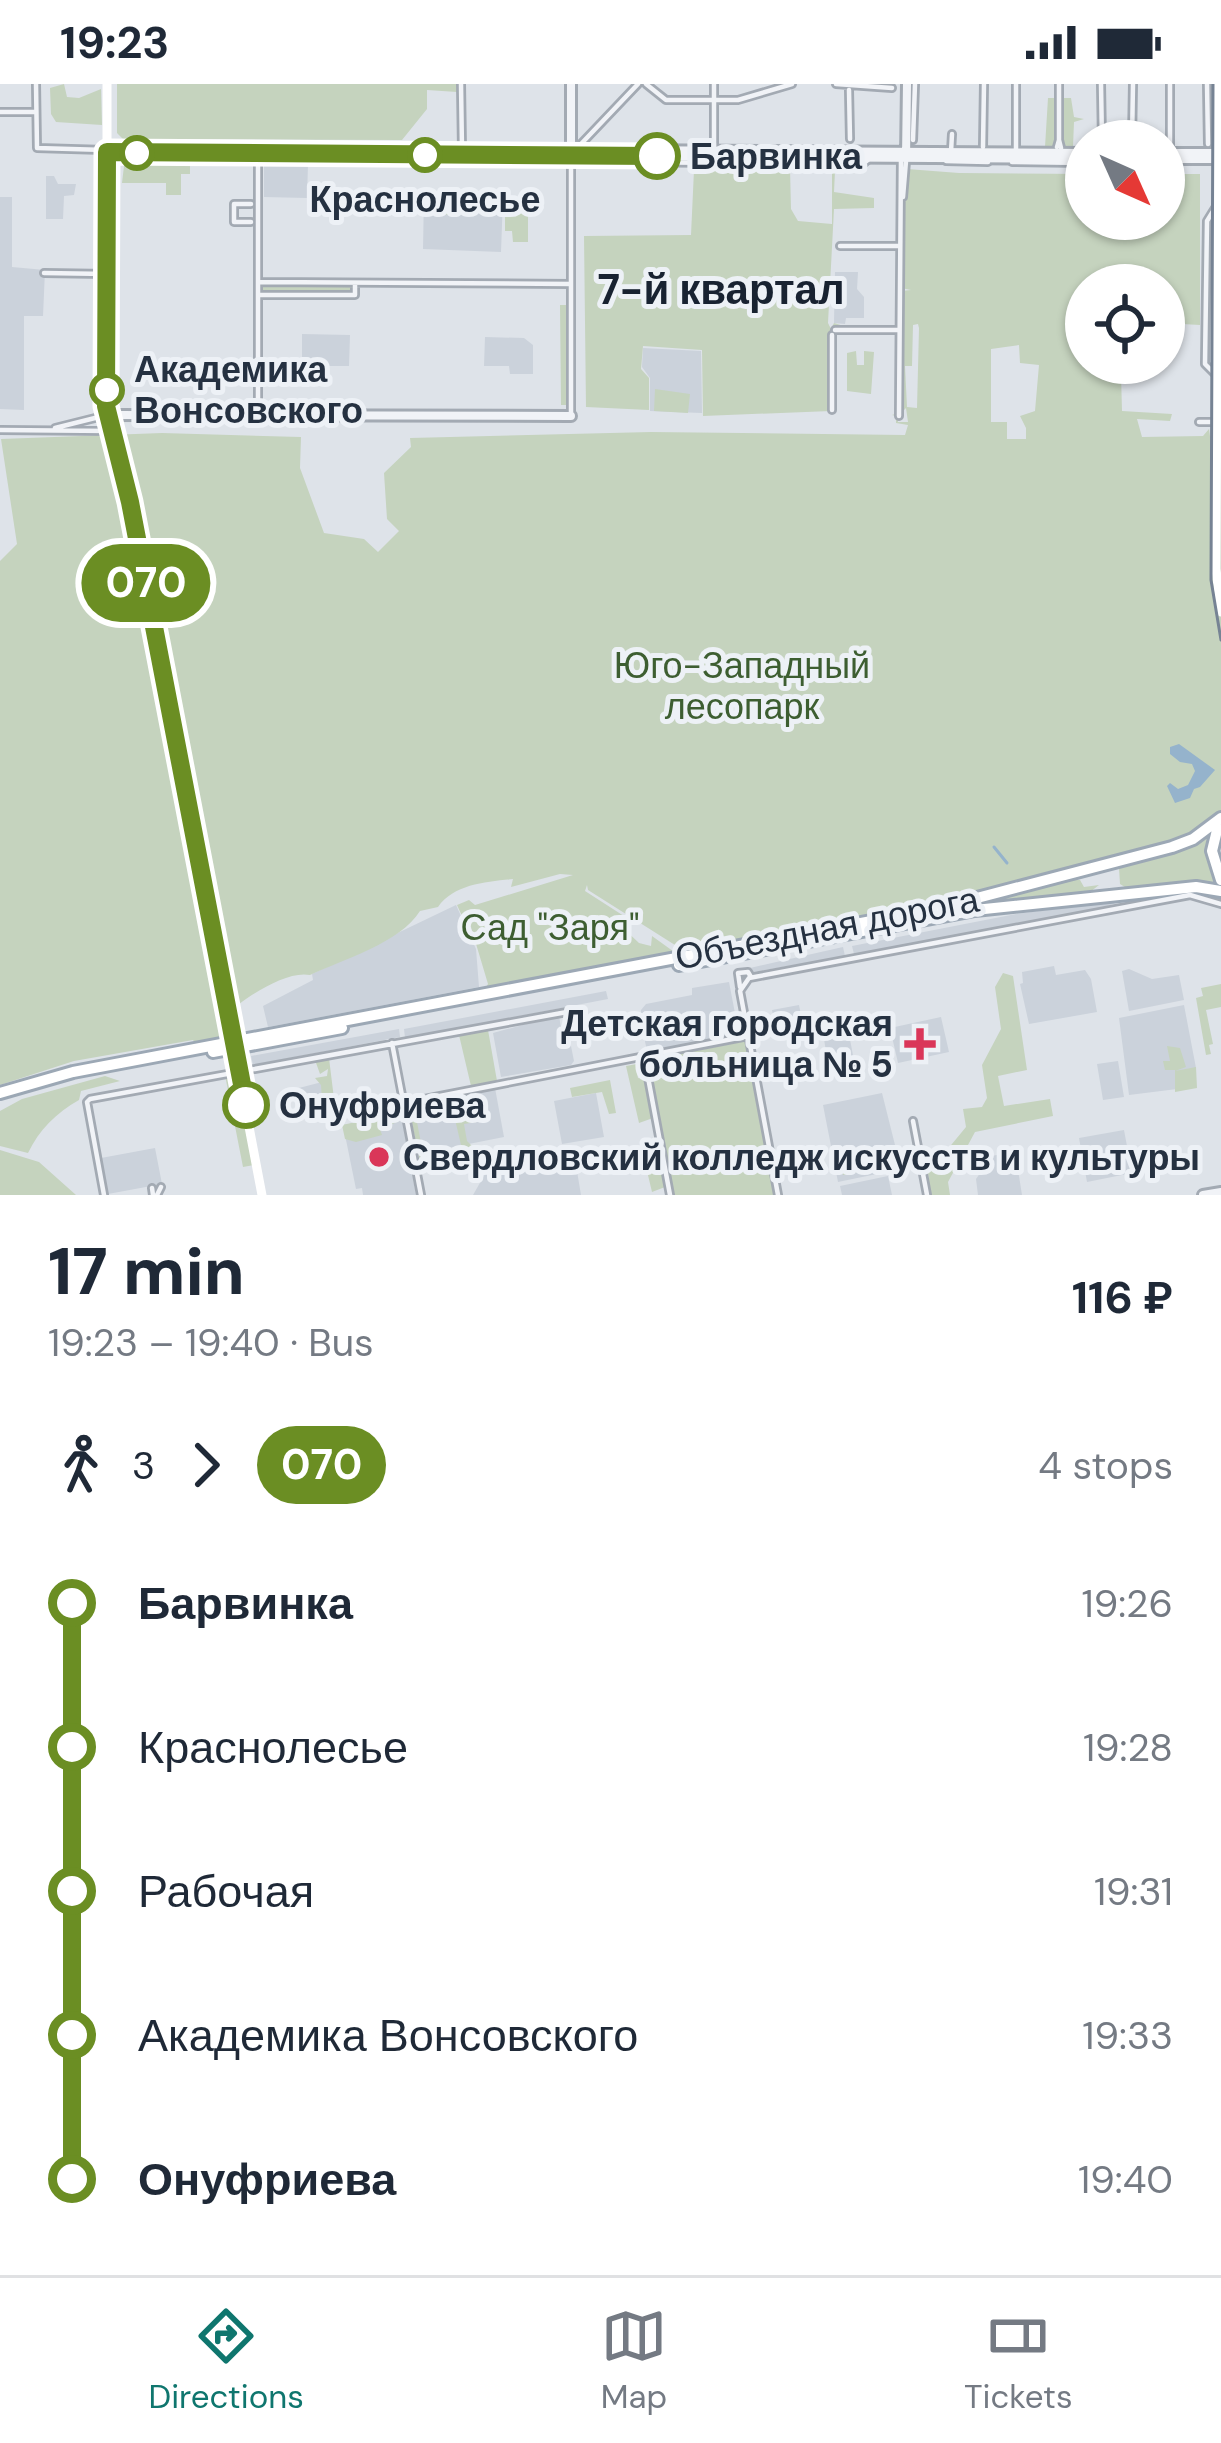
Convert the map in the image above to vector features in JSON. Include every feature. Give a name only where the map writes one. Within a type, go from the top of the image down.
[{"type":"main road","points":[[107,84],[107,415],[134,521],[262,1195]]},
{"type":"main road","points":[[1218,84],[1216,574],[1221,611]]},
{"type":"main road","points":[[1221,819],[1212,845],[1221,880]]},
{"type":"main road","name":"Объездная дорога","points":[[234,1044],[972,901],[1172,847],[1221,819]]},
{"type":"main road","name":"Объездная дорога","points":[[0,1097],[47,1077],[975,910],[1196,887],[1221,891]]},
{"type":"street","points":[[35,84],[37,148],[258,154],[575,150],[604,155],[904,155]]},
{"type":"street","points":[[461,84],[462,149]]},
{"type":"street","points":[[51,431],[107,415],[571,416],[575,150],[571,84]]},
{"type":"street","points":[[575,150],[642,84],[666,100],[766,94],[792,84]]},
{"type":"street","points":[[714,84],[714,151]]},
{"type":"street","points":[[836,84],[892,88]]},
{"type":"street","points":[[904,155],[914,98],[908,84]]},
{"type":"street","points":[[908,84],[913,140]]},
{"type":"street","points":[[899,416],[901,202],[908,84]]},
{"type":"street","points":[[983,147],[984,84]]},
{"type":"street","points":[[1016,84],[1016,152]]},
{"type":"street","points":[[1059,145],[1060,84]]},
{"type":"street","points":[[1102,84],[1102,120]]},
{"type":"street","points":[[1132,120],[1133,84]]},
{"type":"street","points":[[1168,120],[1170,84]]},
{"type":"street","points":[[1208,84],[1208,144]]},
{"type":"street","points":[[849,86],[850,139]]},
{"type":"street","points":[[1207,106],[1218,115]]},
{"type":"street","points":[[0,112],[35,112]]},
{"type":"street","points":[[947,155],[952,134]]},
{"type":"street","points":[[107,150],[462,149],[1065,158]]},
{"type":"street","points":[[947,155],[1016,152],[1065,156]]},
{"type":"street","points":[[258,154],[258,415]]},
{"type":"street","points":[[1185,157],[1220,156]]},
{"type":"street","points":[[1185,159],[1220,156]]},
{"type":"street","points":[[251,204],[234,204],[234,222],[251,222]]},
{"type":"street","points":[[839,246],[900,246]]},
{"type":"street","points":[[44,273],[107,274]]},
{"type":"street","points":[[259,283],[571,284]]},
{"type":"street","points":[[259,295],[355,295],[355,283]]},
{"type":"street","points":[[832,410],[834,333],[899,330]]},
{"type":"street","points":[[1199,422],[1219,422]]},
{"type":"street","points":[[0,430],[111,430]]},
{"type":"street","points":[[778,1195],[740,991],[749,979],[1190,896],[1221,904]]},
{"type":"street","points":[[104,1195],[88,1100],[567,1012]]},
{"type":"street","points":[[404,1103],[748,1036]]},
{"type":"street","points":[[392,1043],[421,1195]]},
{"type":"street","points":[[644,1056],[670,1195]]},
{"type":"street","points":[[913,1121],[927,1195]]},
{"type":"street","points":[[154,1193],[161,1187]]},
{"type":"street","points":[[1203,1195],[1221,1192]]},
{"type":"shaded area","name":"Краснолесье","points":[[308,164],[307,198],[264,197],[264,165]]},
{"type":"shaded area","points":[[46,176],[54,176],[58,184],[76,184],[74,195],[64,196],[63,219],[46,219]]},
{"type":"shaded area","points":[[424,195],[503,197],[501,252],[423,249]]},
{"type":"shaded area","points":[[0,197],[12,197],[12,267],[45,270],[43,316],[24,316],[24,410],[0,409]]},
{"type":"shaded area","points":[[835,272],[858,272],[864,318],[834,323]]},
{"type":"shaded area","points":[[302,334],[350,335],[349,366],[302,366]]},
{"type":"shaded area","points":[[485,337],[524,338],[533,345],[533,374],[510,374],[509,366],[484,366]]},
{"type":"shaded area","points":[[643,348],[701,351],[702,413],[650,411],[650,378],[642,367]]},
{"type":"shaded area","points":[[1124,900],[854,954],[852,946],[1016,914]]},
{"type":"shaded area","points":[[456,905],[476,949],[479,987],[268,1027],[263,1006],[313,980],[312,974]]},
{"type":"shaded area","points":[[843,947],[845,956],[753,972],[750,968]]},
{"type":"shaded area","points":[[1054,966],[1056,975],[1085,970],[1097,1012],[1029,1024],[1022,972]]},
{"type":"shaded area","points":[[1129,969],[1152,979],[1179,975],[1184,1000],[1129,1011],[1122,971]]},
{"type":"shaded area","points":[[729,982],[739,1034],[647,1051],[641,1022],[646,1004],[692,995],[692,988]]},
{"type":"shaded area","points":[[606,991],[608,999],[405,1038],[404,1029]]},
{"type":"shaded area","points":[[799,1005],[805,1035],[778,1040],[772,1010]]},
{"type":"shaded area","points":[[1184,1005],[1196,1068],[1191,1070],[1193,1087],[1129,1095],[1119,1018]]},
{"type":"shaded area","points":[[559,1015],[563,1042],[570,1041],[571,1065],[501,1077],[493,1033]]},
{"type":"shaded area","name":"Детская городская больница № 5","points":[[941,1017],[949,1052],[898,1063],[890,1028]]},
{"type":"shaded area","points":[[399,1029],[400,1037],[253,1065],[251,1056]]},
{"type":"shaded area","points":[[849,1034],[855,1066],[829,1070],[824,1039]]},
{"type":"shaded area","points":[[1118,1061],[1124,1097],[1103,1100],[1097,1064]]},
{"type":"shaded area","points":[[326,1081],[332,1108],[301,1116],[295,1089]]},
{"type":"shaded area","points":[[495,1088],[504,1137],[418,1154],[410,1107]]},
{"type":"shaded area","points":[[596,1093],[604,1137],[562,1144],[554,1101]]},
{"type":"shaded area","points":[[882,1093],[901,1169],[838,1182],[823,1105]]},
{"type":"shaded area","name":"Свердловский колледж искусств и культуры","points":[[401,1114],[416,1195],[363,1195],[362,1188],[356,1189],[343,1125]]},
{"type":"shaded area","points":[[1124,1130],[1132,1173],[1087,1182],[1079,1138]]},
{"type":"shaded area","points":[[155,1148],[162,1184],[108,1194],[101,1158]]},
{"type":"shaded area","points":[[1015,1151],[1022,1195],[978,1195],[976,1179],[992,1156]]},
{"type":"shaded area","points":[[574,1153],[581,1195],[473,1195],[489,1167]]},
{"type":"shaded area","points":[[888,1176],[892,1195],[842,1195],[840,1186]]},
{"type":"green space","points":[[64,84],[67,97],[79,98],[101,89],[102,125],[56,122],[50,88]]},
{"type":"green space","points":[[117,84],[456,84],[457,92],[427,90],[427,109],[402,140],[123,139],[117,133]]},
{"type":"green space","points":[[1048,98],[1071,98],[1074,117],[1084,119],[1065,120],[1065,147],[1045,147]]},
{"type":"green space","points":[[190,164],[190,174],[181,174],[181,195],[166,195],[166,183],[122,183],[124,166]]},
{"type":"green space","points":[[790,168],[791,209],[798,221],[832,224],[832,168],[849,168],[835,171],[834,192],[874,198],[874,208],[834,209],[828,323],[831,329],[834,323],[847,327],[835,326],[831,411],[703,416],[702,350],[643,346],[641,369],[649,378],[649,410],[586,407],[584,236],[691,235],[694,170]]},
{"type":"green space","name":"Юго-Западный лесопарк","points":[[907,169],[1065,174],[1065,240],[1185,240],[1185,174],[1200,174],[1200,325],[1185,324],[1185,264],[1065,264],[1065,384],[1121,384],[1122,411],[1172,414],[1170,421],[1137,419],[1142,437],[1203,436],[1209,429],[1210,436],[1221,437],[1221,812],[1185,838],[924,907],[686,952],[587,885],[585,891],[627,918],[621,926],[639,943],[651,946],[652,936],[677,954],[484,990],[488,984],[471,927],[457,905],[469,900],[475,905],[573,875],[511,887],[513,879],[482,883],[453,893],[438,907],[420,911],[399,932],[370,949],[310,975],[277,981],[254,994],[225,1015],[228,1038],[74,1061],[0,1085],[0,561],[17,544],[1,439],[162,433],[301,437],[300,468],[324,533],[364,539],[378,552],[399,531],[387,519],[384,473],[411,447],[410,438],[651,432],[905,435],[908,425],[896,423],[892,415],[898,413],[898,422],[908,422],[906,408],[901,413],[901,291],[911,290],[901,288]],"holes":[[[913,325],[919,328],[917,408],[907,407],[905,366],[912,366]],[[1019,345],[1020,363],[1039,365],[1035,411],[1020,416],[1026,439],[1007,439],[1007,422],[991,422],[991,349]]]},
{"type":"green space","points":[[425,196],[481,201],[464,201],[465,209],[459,215],[425,214]]},
{"type":"green space","points":[[528,206],[528,242],[513,242],[512,231],[505,231],[505,215],[512,214],[512,207]]},
{"type":"green space","points":[[264,284],[353,284],[353,293],[264,293]]},
{"type":"green space","points":[[560,305],[568,305],[568,405],[561,405]]},
{"type":"green space","points":[[856,351],[857,365],[864,365],[864,351],[874,352],[871,394],[847,391],[847,353]]},
{"type":"green space","points":[[655,389],[690,394],[688,413],[654,411]]},
{"type":"green space","points":[[1212,832],[1210,861],[1221,887],[1128,889],[1120,884],[1119,868],[1102,872]]},
{"type":"green space","points":[[1067,879],[1080,880],[1084,887],[1099,885],[1090,892],[979,906],[244,1044],[977,904]]},
{"type":"green space","points":[[1003,973],[1013,976],[1027,1070],[998,1076],[1004,1106],[1050,1099],[1053,1116],[975,1132],[948,1182],[950,1195],[930,1195],[928,1173],[966,1127],[963,1109],[982,1107],[987,1098],[982,1065],[1001,1029],[995,987]]},
{"type":"green space","points":[[1221,984],[1221,1007],[1206,1010],[1213,1044],[1209,1045],[1211,1054],[1206,1055],[1196,998],[1203,996],[1201,988]]},
{"type":"green space","points":[[488,1030],[497,1081],[471,1086],[459,1035]]},
{"type":"green space","points":[[746,1041],[776,1195],[674,1195],[649,1060]]},
{"type":"green space","points":[[1167,1046],[1180,1048],[1186,1067],[1165,1070],[1163,1061],[1170,1061]]},
{"type":"green space","points":[[329,1058],[335,1107],[323,1111],[328,1100],[322,1100],[315,1078],[327,1076],[328,1069],[320,1074],[315,1060]]},
{"type":"green space","points":[[642,1063],[638,1078],[645,1079],[653,1118],[639,1123],[626,1066]]},
{"type":"green space","points":[[1196,1067],[1197,1088],[1175,1092],[1175,1071]]},
{"type":"green space","points":[[237,1072],[254,1165],[243,1167],[225,1075]]},
{"type":"green space","points":[[105,1076],[120,1081],[81,1091],[79,1100],[49,1123],[28,1153],[0,1146],[0,1111],[22,1099]]},
{"type":"green space","points":[[610,1080],[616,1113],[609,1114],[602,1092],[572,1097],[570,1088]]},
{"type":"green space","points":[[429,1104],[415,1112],[423,1153],[435,1150],[442,1158],[442,1152],[461,1145],[454,1115],[461,1114],[463,1119],[488,1114],[489,1120],[464,1124],[472,1146],[451,1159],[421,1166],[409,1109]]},
{"type":"green space","points":[[390,1110],[392,1116],[399,1115],[399,1121],[388,1126],[378,1123],[382,1135],[356,1142],[345,1139],[342,1125],[361,1121],[361,1115]]},
{"type":"green space","points":[[654,1146],[665,1187],[652,1192],[642,1150]]},
{"type":"green space","points":[[887,1149],[890,1166],[843,1175],[839,1158]]},
{"type":"green space","points":[[0,1150],[39,1162],[76,1195],[0,1195]]},
{"type":"water","points":[[1179,744],[1215,770],[1190,798],[1175,803],[1167,786],[1188,785],[1195,771],[1192,764],[1170,754],[1170,747]]},
{"type":"waterway","points":[[994,847],[1007,863]]},
{"type":"tram line","points":[[1213,84],[1211,580],[1221,640]]},
{"type":"bus line","name":"070","points":[[246,1105],[130,502],[107,415],[107,152],[657,156]]},
{"type":"place","name":"Краснолесье","points":[[425,155]]},
{"type":"place","name":"Барвинка","points":[[657,156]]},
{"type":"place","name":"Академика Вонсовского","points":[[107,390]]},
{"type":"place","name":"Детская городская больница № 5","points":[[920,1044]]},
{"type":"place","name":"Онуфриева","points":[[246,1105]]},
{"type":"place","name":"Свердловский колледж искусств и культуры","points":[[379,1157]]},
{"type":"district","name":"7-й квартал","points":[[721,289]]},
{"type":"park label","name":"Сад \"Заря\"","points":[[550,927]]}]
